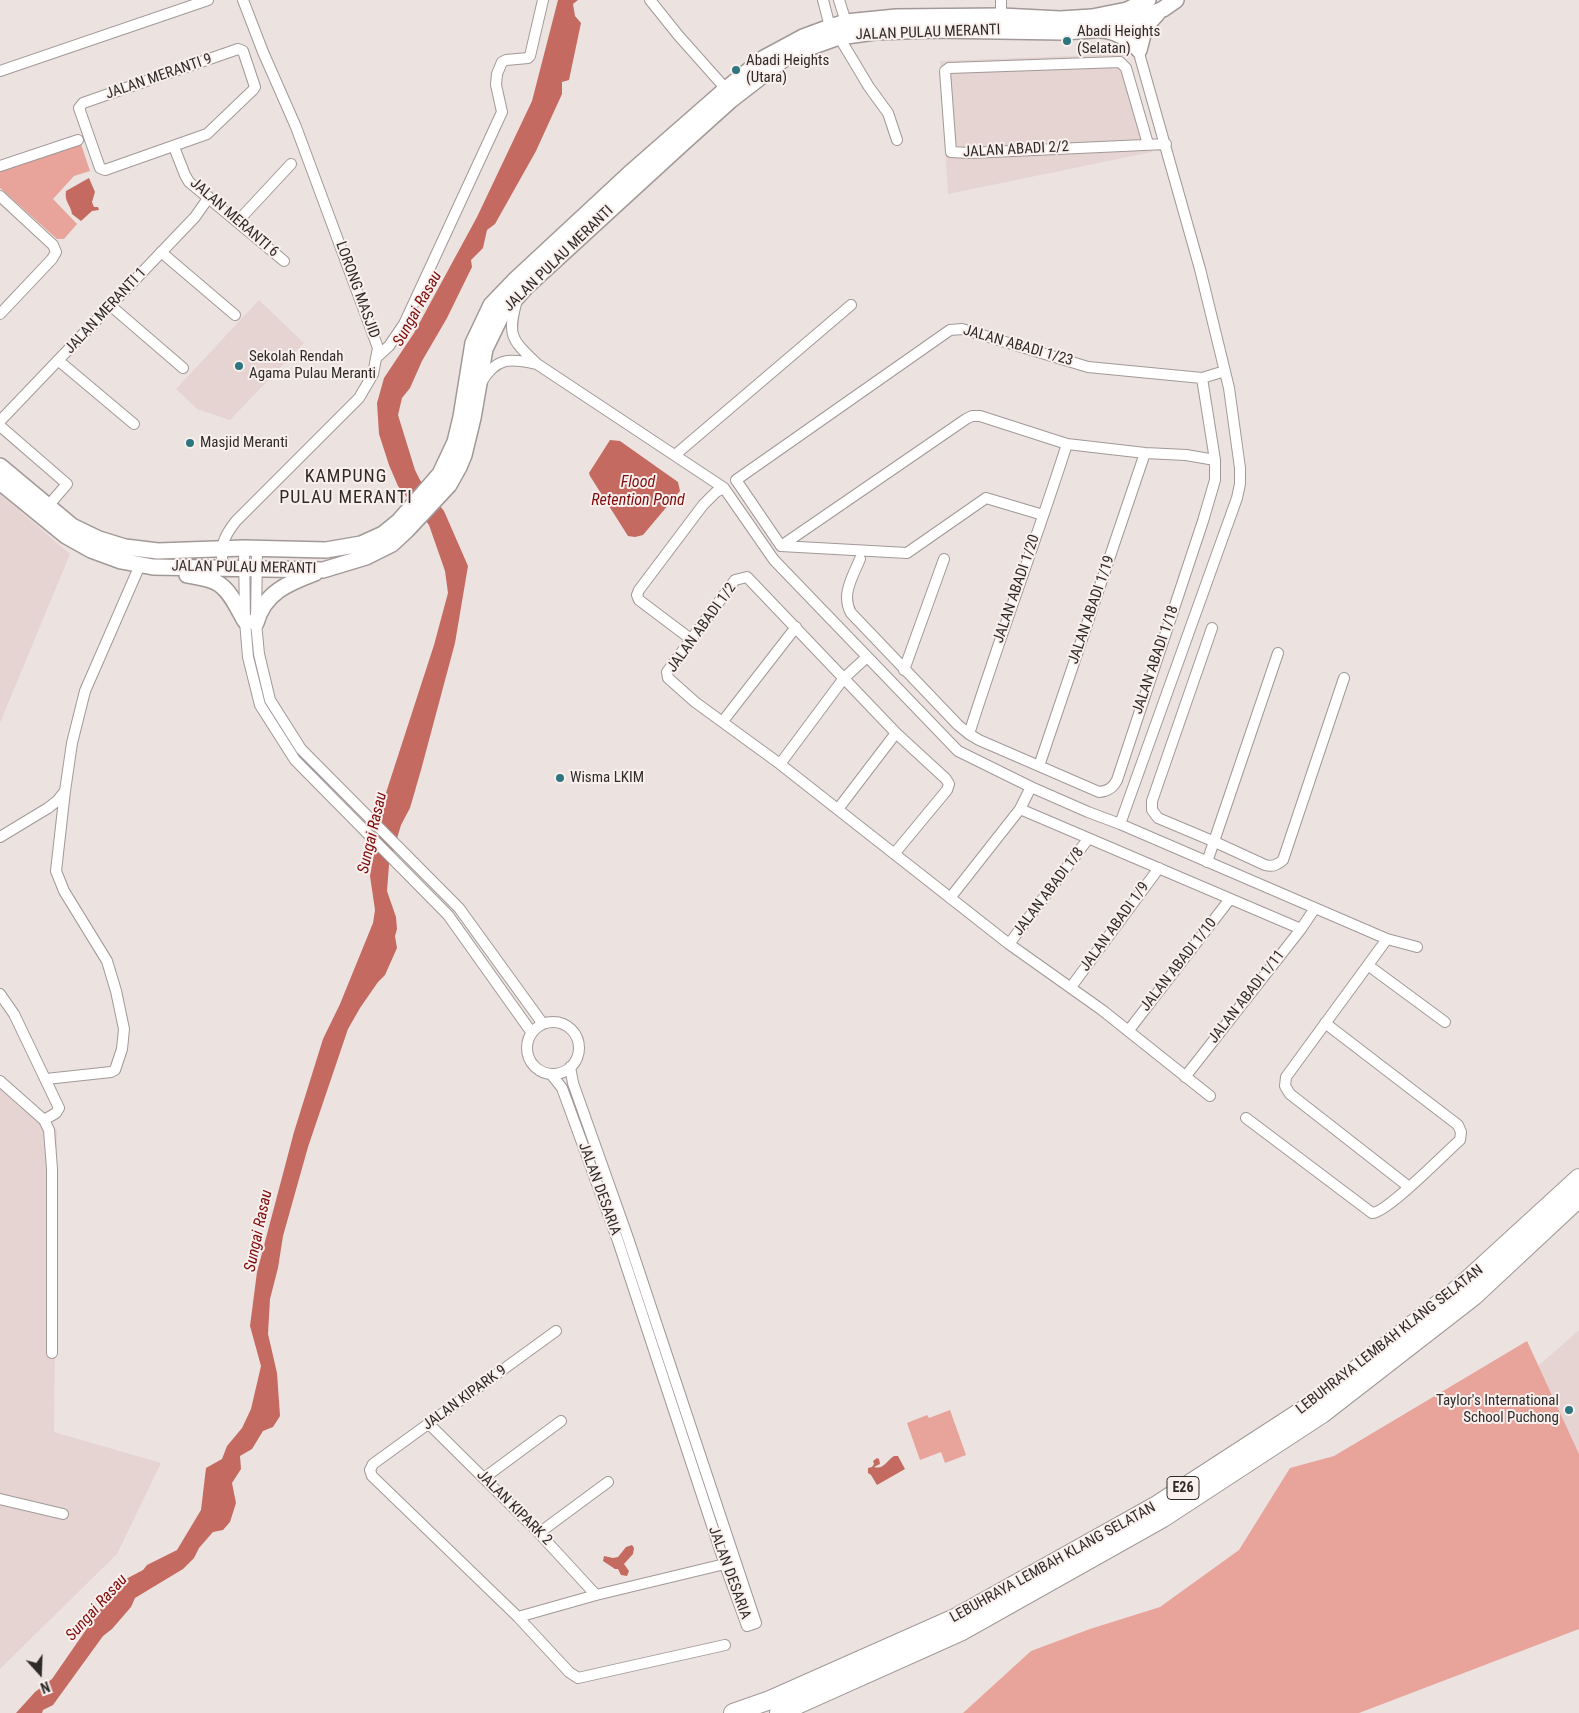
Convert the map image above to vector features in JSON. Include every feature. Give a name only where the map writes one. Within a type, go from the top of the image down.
[{"type":"highway","name":"LEBUHRAYA LEMBAH KLANG SELATAN","points":[[733,1713],[770,1700],[955,1618],[1157,1505],[1314,1403],[1460,1286],[1579,1178]]},
{"type":"highway","name":"LEBUHRAYA LEMBAH KLANG SELATAN","points":[[779,1713],[962,1631],[1163,1518],[1322,1414],[1474,1296],[1579,1198]]},
{"type":"main road","name":"JALAN PULAU MERANTI","points":[[0,482],[66,536],[91,550],[121,562],[146,566],[323,570],[366,557],[392,544],[403,526],[445,480],[464,454],[473,418],[484,350],[502,314],[519,294],[731,100],[784,60],[811,47],[846,22],[896,17],[1001,16],[1060,19],[1129,17],[1148,0]]},
{"type":"main road","name":"JALAN PULAU MERANTI","points":[[445,480],[461,417],[473,343],[491,305],[516,279],[605,196],[764,58],[804,37],[834,32],[1062,32],[1094,30],[1129,17],[1163,9],[1176,0]]},
{"type":"main road","points":[[1094,30],[1115,32],[1127,39],[1139,50],[1145,27],[1163,9]]},
{"type":"main road","name":"JALAN PULAU MERANTI","points":[[0,466],[72,526],[99,539],[125,547],[158,551],[222,548],[326,550],[361,544],[403,526]]},
{"type":"main road","points":[[146,566],[219,584],[250,622],[279,589],[323,570]]},
{"type":"street","points":[[0,71],[208,0]]},
{"type":"street","name":"LORONG MASJID","points":[[222,569],[224,540],[236,521],[359,398],[373,374],[378,348],[376,337],[296,127],[262,52],[242,0]]},
{"type":"street","points":[[377,358],[389,346],[404,324],[502,112],[496,85],[497,74],[502,62],[528,58],[530,56],[543,0]]},
{"type":"street","points":[[650,0],[726,89]]},
{"type":"street","points":[[823,0],[834,32],[888,113],[897,140]]},
{"type":"street","points":[[839,0],[846,22]]},
{"type":"street","points":[[1001,0],[1001,16]]},
{"type":"street","points":[[1120,824],[1240,484],[1229,388],[1200,269],[1129,17]]},
{"type":"street","name":"JALAN MERANTI 9","points":[[238,49],[243,51],[255,86],[254,90],[207,134],[174,147],[105,170],[100,168],[79,108],[83,103],[238,49]]},
{"type":"street","name":"JALAN ABADI 2/2","points":[[1148,144],[1126,68],[1120,62],[946,69],[951,152],[1166,144]]},
{"type":"street","points":[[0,166],[78,140]]},
{"type":"street","name":"JALAN MERANTI 6","points":[[174,147],[185,175],[190,182],[284,261]]},
{"type":"street","points":[[238,221],[291,164]]},
{"type":"street","points":[[0,197],[53,245],[56,252],[52,259],[0,314]]},
{"type":"street","name":"JALAN MERANTI 1","points":[[0,421],[195,217],[209,197]]},
{"type":"street","points":[[161,252],[235,315]]},
{"type":"street","points":[[519,294],[511,320],[511,332],[517,342],[537,364],[724,488],[774,560],[958,751],[1031,787],[1387,939],[1417,947]]},
{"type":"street","points":[[675,456],[851,305]]},
{"type":"street","points":[[111,306],[183,368]]},
{"type":"street","name":"JALAN ABADI 1/23","points":[[781,546],[736,480],[942,336],[955,329],[962,329],[1088,366],[1202,378],[1225,372]]},
{"type":"street","points":[[477,392],[490,370],[501,362],[509,359],[537,364]]},
{"type":"street","points":[[59,361],[134,424]]},
{"type":"street","name":"JALAN ABADI 1/18","points":[[860,559],[846,595],[846,605],[851,614],[958,725],[979,740],[1099,792],[1105,792],[1114,785],[1215,480],[1215,460],[1202,378]]},
{"type":"street","points":[[781,546],[972,416],[980,416],[1067,444],[1145,453],[1186,455],[1215,460]]},
{"type":"street","points":[[0,426],[66,484],[48,506]]},
{"type":"street","name":"JALAN ABADI 1/20","points":[[969,734],[998,643],[1067,444]]},
{"type":"street","name":"JALAN ABADI 1/19","points":[[1039,766],[1145,453]]},
{"type":"street","points":[[692,640],[639,600],[638,590],[709,498],[724,488]]},
{"type":"street","points":[[781,546],[907,553],[986,498],[1043,516]]},
{"type":"street","points":[[251,548],[248,657],[260,705],[295,760],[448,916],[532,1033],[543,1024],[556,1022],[574,1032],[579,1046],[578,1054],[570,1067],[565,1071],[551,1074]]},
{"type":"street","points":[[904,670],[944,559]]},
{"type":"street","points":[[46,1079],[83,1076],[116,1070],[122,1048],[124,1029],[119,1002],[106,961],[64,890],[56,871],[72,743],[85,691],[146,566]]},
{"type":"street","name":"JALAN ABADI 1/2","points":[[723,722],[695,702],[668,678],[667,672],[736,580],[747,577],[796,627]]},
{"type":"street","points":[[250,622],[270,700],[301,749],[459,908],[543,1024]]},
{"type":"street","points":[[894,854],[947,790],[949,784],[946,779],[896,733],[796,627],[723,722],[838,809],[894,854],[1009,944],[1129,1030],[1210,1096]]},
{"type":"street","points":[[1212,628],[1152,800],[1152,810],[1158,818],[1265,865],[1271,867],[1278,865],[1283,860],[1344,678]]},
{"type":"street","points":[[1208,862],[1278,653]]},
{"type":"street","points":[[780,764],[844,678],[868,658]]},
{"type":"street","points":[[838,809],[896,733]]},
{"type":"street","points":[[950,898],[1020,809],[1031,787]]},
{"type":"street","points":[[0,837],[58,801],[65,790]]},
{"type":"street","points":[[1020,809],[1301,928]]},
{"type":"street","name":"JALAN ABADI 1/8","points":[[1009,944],[1088,839]]},
{"type":"street","name":"JALAN ABADI 1/9","points":[[1071,987],[1159,868]]},
{"type":"street","name":"JALAN ABADI 1/10","points":[[1129,1030],[1230,899]]},
{"type":"street","name":"JALAN ABADI 1/11","points":[[1184,1076],[1315,908]]},
{"type":"street","points":[[1387,939],[1286,1077],[1285,1081],[1287,1090],[1409,1187]]},
{"type":"street","points":[[1369,966],[1445,1022]]},
{"type":"street","points":[[0,994],[14,1014],[59,1108],[56,1113],[44,1120]]},
{"type":"street","points":[[1246,1118],[1372,1213],[1379,1212],[1460,1140],[1460,1128],[1458,1125],[1325,1023]]},
{"type":"street","name":"JALAN DESARIA","points":[[532,1033],[528,1040],[528,1057],[538,1069],[551,1074],[562,1088],[730,1563],[756,1623],[747,1626],[730,1563],[628,1238],[573,1083],[570,1067]]},
{"type":"street","points":[[0,1082],[44,1120],[49,1130],[52,1169],[52,1353]]},
{"type":"street","name":"JALAN KIPARK 9","points":[[518,1617],[372,1476],[370,1470],[373,1464],[556,1331]]},
{"type":"street","points":[[484,1478],[561,1421]]},
{"type":"street","name":"JALAN KIPARK 2","points":[[430,1424],[540,1533],[596,1595]]},
{"type":"street","points":[[540,1533],[608,1482]]},
{"type":"street","points":[[0,1499],[63,1514]]},
{"type":"street","points":[[725,1645],[578,1678],[518,1617],[596,1595],[730,1563]]},
{"type":"shaded area","points":[[1123,54],[1152,152],[948,194],[940,61]]},
{"type":"shaded area","points":[[81,144],[90,171],[74,176],[53,199],[77,224],[64,239],[57,239],[0,188],[0,171]]},
{"type":"shaded area","name":"Sekolah Rendah Agama Pulau Meranti","points":[[259,300],[304,343],[230,420],[197,409],[176,389]]},
{"type":"shaded area","points":[[0,494],[70,554],[0,723]]},
{"type":"shaded area","points":[[0,1084],[57,1130],[54,1432],[161,1463],[117,1554],[0,1669]]},
{"type":"shaded area","name":"Taylor's International School Puchong","points":[[1579,1330],[1579,1454],[1538,1366]]},
{"type":"shaded area","points":[[1527,1341],[1579,1454],[1579,1629],[1359,1713],[963,1713],[1031,1651],[1090,1629],[1160,1607],[1239,1550],[1290,1468],[1334,1456]]},
{"type":"shaded area","points":[[950,1410],[966,1455],[945,1463],[941,1452],[920,1460],[907,1423],[927,1415],[929,1418]]},
{"type":"water","points":[[558,0],[578,0],[573,4],[575,16],[581,23],[569,80],[562,82],[562,94],[536,151],[495,224],[487,230],[483,248],[471,260],[472,267],[447,318],[422,361],[410,388],[402,398],[398,415],[415,470],[420,480],[444,511],[468,566],[455,643],[410,808],[401,825],[389,865],[387,891],[396,917],[397,929],[395,936],[397,948],[385,975],[360,1008],[348,1029],[308,1147],[283,1236],[278,1268],[270,1299],[268,1334],[277,1373],[280,1416],[273,1427],[263,1431],[252,1449],[240,1456],[241,1469],[232,1483],[236,1503],[230,1522],[223,1530],[213,1532],[199,1548],[194,1558],[183,1569],[135,1598],[131,1607],[112,1629],[103,1636],[53,1705],[43,1710],[42,1713],[16,1713],[35,1692],[52,1679],[108,1598],[126,1579],[143,1570],[147,1565],[177,1550],[201,1510],[206,1468],[222,1459],[227,1446],[242,1428],[251,1409],[261,1366],[250,1326],[257,1272],[294,1132],[323,1039],[340,1004],[373,923],[375,910],[370,876],[383,802],[434,645],[448,593],[445,571],[429,525],[398,486],[389,465],[379,434],[377,403],[384,378],[414,333],[477,217],[532,101]]},
{"type":"water","points":[[89,178],[95,192],[92,202],[94,207],[98,207],[99,210],[92,211],[81,221],[72,214],[66,198],[66,191]]},
{"type":"water","name":"Flood Retention Pond","points":[[610,440],[620,441],[678,482],[680,491],[643,535],[628,536],[590,476],[589,473]]},
{"type":"water","points":[[894,1456],[898,1456],[905,1469],[877,1485],[868,1473],[868,1468],[872,1467],[873,1461],[877,1458],[880,1464],[874,1467],[877,1468],[883,1466]]},
{"type":"water","points":[[632,1545],[634,1548],[633,1554],[624,1564],[629,1571],[627,1576],[621,1575],[618,1569],[603,1561],[604,1556],[618,1557],[626,1547]]},
{"type":"place","name":"Abadi Heights (Selatan)","points":[[1067,41]]},
{"type":"place","name":"Abadi Heights (Utara)","points":[[736,70]]},
{"type":"place","name":"Sekolah Rendah Agama Pulau Meranti","points":[[239,366]]},
{"type":"place","name":"Masjid Meranti","points":[[190,443]]},
{"type":"place","name":"Wisma LKIM","points":[[560,778]]},
{"type":"place","name":"Taylor's International School Puchong","points":[[1569,1410]]},
{"type":"district","name":"KAMPUNG PULAU MERANTI","points":[[346,487]]},
{"type":"water label","name":"Sungai Rasau","points":[[418,309]]},
{"type":"water label","name":"Sungai Rasau","points":[[373,833]]},
{"type":"water label","name":"Sungai Rasau","points":[[259,1231]]},
{"type":"water label","name":"Sungai Rasau","points":[[97,1608]]}]
